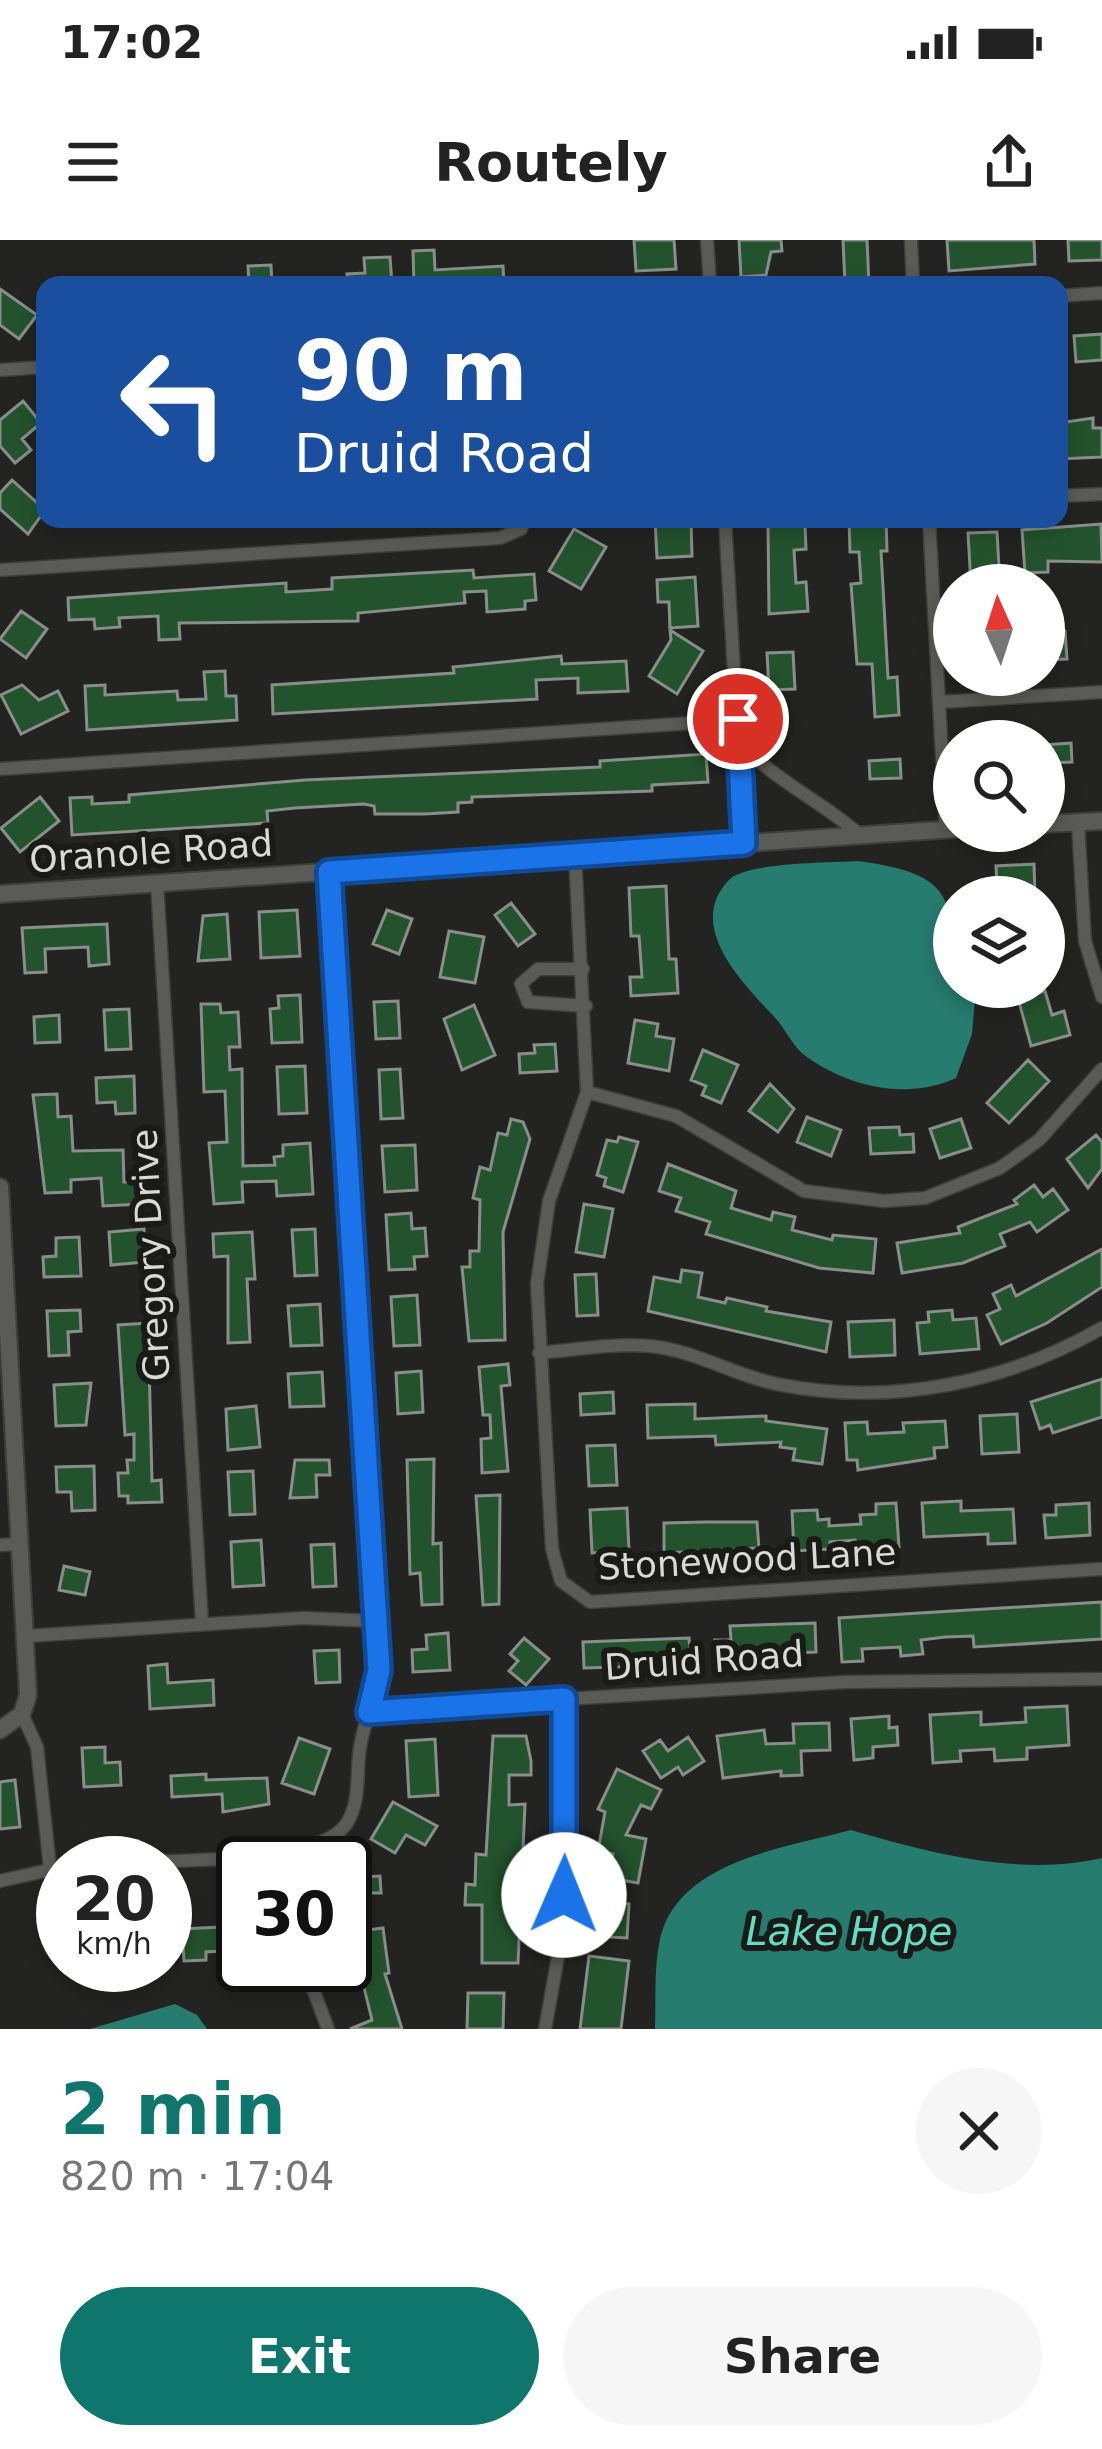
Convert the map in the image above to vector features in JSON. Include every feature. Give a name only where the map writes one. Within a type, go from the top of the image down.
[{"type":"street","points":[[707,240],[709,276]]},
{"type":"street","points":[[911,240],[913,276]]},
{"type":"street","points":[[1068,295],[1102,293]]},
{"type":"street","points":[[0,370],[36,368]]},
{"type":"street","points":[[1068,496],[1102,494]]},
{"type":"street","points":[[0,570],[500,538],[516,528]]},
{"type":"street","points":[[726,528],[744,843]]},
{"type":"street","points":[[930,528],[941,720]]},
{"type":"street","points":[[940,702],[1102,692]]},
{"type":"street","points":[[0,769],[738,719]]},
{"type":"street","points":[[739,739],[759,766],[805,790],[860,835]]},
{"type":"street","points":[[1065,823],[1102,821]]},
{"type":"street","points":[[1078,823],[1084,941],[1102,997]]},
{"type":"street","name":"Oranole Road","points":[[0,895],[933,831]]},
{"type":"street","name":"Stonewood Lane","points":[[575,855],[587,1092],[540,1243],[539,1353],[555,1567],[571,1591],[590,1602],[1102,1569]]},
{"type":"street","points":[[329,872],[379,1670],[354,1807],[345,1826],[333,1836]]},
{"type":"street","name":"Gregory Drive","points":[[157,883],[202,1624]]},
{"type":"street","points":[[583,969],[538,969],[521,984],[528,1002],[586,1006]]},
{"type":"street","points":[[587,1092],[676,1115],[804,1191],[884,1201],[925,1198],[1000,1168],[1039,1140],[1102,1069]]},
{"type":"street","points":[[0,1187],[5,1359],[28,1695],[22,1714],[0,1730]]},
{"type":"street","points":[[539,1353],[645,1346],[679,1351],[778,1385],[860,1393],[992,1376],[1043,1359],[1102,1328]]},
{"type":"street","points":[[0,1545],[21,1544]]},
{"type":"street","points":[[27,1636],[304,1618],[375,1621]]},
{"type":"street","name":"Druid Road","points":[[369,1712],[846,1682],[1102,1679]]},
{"type":"street","points":[[545,2029],[562,1928],[564,1699]]},
{"type":"street","points":[[22,1714],[38,1747],[51,1836]]},
{"type":"street","points":[[0,1881],[36,1873]]},
{"type":"street","points":[[314,1992],[328,2029]]},
{"type":"water","points":[[858,861],[890,866],[933,885],[933,1008],[974,1008],[972,1034],[956,1078],[919,1088],[880,1087],[824,1068],[799,1050],[724,955],[713,917],[717,897],[730,879],[771,866]]},
{"type":"water","name":"Lake Hope","points":[[851,1830],[944,1854],[1007,1864],[1102,1858],[1102,2029],[655,2029],[659,1944],[669,1916],[686,1894],[708,1876],[736,1863]]},
{"type":"water","points":[[175,2004],[197,2015],[207,2029],[90,2029]]},
{"type":"building","points":[[634,240],[674,240],[676,269],[636,271]]},
{"type":"building","points":[[739,240],[781,240],[782,251],[771,252],[766,275],[741,276]]},
{"type":"building","points":[[843,240],[867,240],[869,276],[845,276]]},
{"type":"building","points":[[947,240],[1034,240],[1035,264],[949,271]]},
{"type":"building","points":[[1068,240],[1102,240],[1102,260],[1069,261]]},
{"type":"building","points":[[434,250],[435,270],[503,266],[504,276],[414,276],[413,251]]},
{"type":"building","points":[[390,257],[391,276],[347,276],[365,273],[364,258]]},
{"type":"building","points":[[271,265],[272,276],[249,276],[248,266]]},
{"type":"building","points":[[0,289],[36,314],[19,339],[0,325]]},
{"type":"building","points":[[1102,334],[1102,360],[1076,362],[1074,336]]},
{"type":"building","points":[[23,401],[36,417],[36,427],[22,439],[31,450],[15,463],[0,446],[0,420]]},
{"type":"building","points":[[1093,418],[1093,428],[1102,428],[1102,457],[1068,459],[1068,422]]},
{"type":"building","points":[[12,480],[36,502],[36,523],[28,534],[0,509],[0,493]]},
{"type":"building","points":[[1101,524],[1102,562],[1024,564],[1022,530]]},
{"type":"building","points":[[655,528],[691,528],[692,556],[657,558]]},
{"type":"building","points":[[768,528],[805,528],[806,549],[794,550],[796,583],[806,582],[808,611],[769,614]]},
{"type":"building","points":[[849,528],[886,528],[887,551],[881,551],[888,678],[897,677],[899,715],[875,717],[872,664],[857,664],[851,584],[861,583],[859,552],[850,552]]},
{"type":"building","points":[[574,529],[606,547],[581,589],[549,571]]},
{"type":"building","points":[[997,532],[999,564],[970,564],[968,533]]},
{"type":"building","points":[[473,570],[474,578],[534,574],[536,600],[525,601],[525,609],[487,612],[486,591],[464,592],[465,603],[358,613],[358,621],[179,623],[180,639],[159,640],[158,616],[119,618],[120,627],[95,629],[94,619],[69,620],[68,598],[286,583],[286,592],[332,589],[332,578]]},
{"type":"building","points":[[695,577],[698,626],[670,628],[669,602],[658,602],[657,580]]},
{"type":"building","points":[[21,611],[47,629],[26,658],[0,639]]},
{"type":"building","points":[[670,630],[703,651],[677,694],[649,676],[671,640]]},
{"type":"building","points":[[793,652],[795,689],[769,690],[767,653]]},
{"type":"building","points":[[561,656],[562,664],[626,661],[628,691],[578,693],[578,678],[536,680],[537,699],[273,714],[272,685],[454,673],[453,667]]},
{"type":"building","points":[[225,671],[226,696],[236,696],[237,720],[87,730],[85,686],[105,685],[105,695],[177,691],[178,700],[206,699],[204,672]]},
{"type":"building","points":[[22,685],[39,700],[58,691],[68,711],[21,734],[1,695]]},
{"type":"building","points":[[1065,743],[1071,743],[1072,762],[1065,762]]},
{"type":"building","points":[[706,754],[708,782],[652,785],[652,791],[472,797],[472,802],[458,803],[458,812],[424,814],[375,814],[374,806],[364,804],[295,808],[267,811],[268,823],[72,835],[70,798],[92,797],[92,804],[129,802],[129,795],[305,780],[600,767],[600,761]]},
{"type":"building","points":[[900,759],[901,778],[870,779],[869,761]]},
{"type":"building","points":[[40,797],[59,821],[20,852],[1,828]]},
{"type":"building","points":[[1034,864],[1034,876],[996,876],[996,866]]},
{"type":"building","points":[[666,886],[669,959],[676,959],[678,993],[631,996],[630,977],[642,977],[639,936],[631,936],[629,888]]},
{"type":"building","points":[[511,903],[535,934],[518,946],[495,915]]},
{"type":"building","points":[[297,910],[300,956],[261,958],[259,912]]},
{"type":"building","points":[[387,910],[412,919],[399,954],[373,944]]},
{"type":"building","points":[[227,914],[230,959],[198,961],[203,916]]},
{"type":"building","points":[[107,924],[109,964],[89,966],[88,947],[45,949],[46,972],[25,973],[22,928]]},
{"type":"building","points":[[449,931],[484,937],[475,983],[440,977]]},
{"type":"building","points":[[300,995],[302,1042],[272,1043],[270,1009],[279,1008],[278,996]]},
{"type":"building","points":[[398,1001],[400,1038],[376,1039],[374,1002]]},
{"type":"building","points":[[201,1004],[220,1004],[221,1013],[238,1012],[240,1047],[229,1047],[230,1070],[242,1069],[243,1166],[275,1165],[274,1157],[283,1156],[283,1145],[310,1143],[313,1194],[277,1196],[276,1181],[242,1182],[243,1202],[214,1204],[209,1143],[227,1142],[225,1091],[204,1092]]},
{"type":"building","points":[[474,1005],[495,1055],[462,1070],[444,1019]]},
{"type":"building","points":[[1021,1008],[1050,1008],[1052,1015],[1064,1011],[1070,1035],[1031,1046]]},
{"type":"building","points":[[129,1009],[131,1049],[106,1050],[104,1010]]},
{"type":"building","points":[[59,1015],[60,1042],[35,1043],[34,1017]]},
{"type":"building","points":[[635,1020],[658,1024],[656,1036],[674,1039],[669,1071],[628,1063]]},
{"type":"building","points":[[555,1044],[557,1071],[520,1073],[519,1054],[535,1053],[534,1045]]},
{"type":"building","points":[[703,1050],[738,1065],[721,1103],[702,1095],[706,1086],[691,1080]]},
{"type":"building","points":[[1028,1060],[1049,1081],[1009,1123],[987,1103]]},
{"type":"building","points":[[305,1066],[307,1113],[279,1114],[277,1067]]},
{"type":"building","points":[[400,1069],[403,1118],[381,1119],[379,1070]]},
{"type":"building","points":[[134,1076],[135,1113],[116,1114],[115,1102],[97,1103],[96,1078]]},
{"type":"building","points":[[770,1084],[794,1109],[778,1132],[749,1111]]},
{"type":"building","points":[[57,1094],[58,1117],[71,1116],[73,1151],[123,1150],[124,1182],[140,1182],[141,1204],[103,1206],[101,1178],[71,1180],[71,1192],[45,1193],[33,1095]]},
{"type":"building","points":[[807,1117],[841,1130],[831,1156],[797,1142]]},
{"type":"building","points":[[511,1119],[523,1122],[530,1139],[503,1232],[505,1340],[469,1341],[462,1267],[470,1267],[470,1251],[479,1251],[480,1200],[473,1198],[480,1167],[490,1170],[498,1133],[507,1135]]},
{"type":"building","points":[[961,1119],[971,1148],[940,1158],[930,1129]]},
{"type":"building","points":[[899,1127],[900,1135],[913,1134],[914,1152],[871,1154],[869,1128]]},
{"type":"building","points":[[1096,1135],[1102,1142],[1102,1169],[1088,1188],[1067,1159]]},
{"type":"building","points":[[619,1137],[638,1142],[623,1192],[604,1186],[606,1178],[597,1175],[607,1140],[617,1142]]},
{"type":"building","points":[[415,1145],[417,1190],[385,1192],[382,1146]]},
{"type":"building","points":[[668,1164],[736,1191],[731,1208],[771,1220],[773,1212],[795,1217],[792,1230],[832,1240],[833,1235],[876,1239],[873,1273],[819,1268],[706,1234],[710,1222],[676,1211],[681,1198],[659,1191]]},
{"type":"building","points":[[1034,1185],[1043,1197],[1053,1189],[1068,1210],[1037,1232],[1030,1222],[1000,1234],[1005,1246],[963,1263],[902,1273],[897,1243],[960,1233],[958,1227],[1017,1204],[1014,1200]]},
{"type":"building","points":[[584,1204],[613,1209],[604,1257],[576,1252]]},
{"type":"building","points":[[411,1213],[412,1229],[425,1228],[427,1256],[414,1257],[415,1269],[389,1270],[386,1215]]},
{"type":"building","points":[[144,1229],[146,1262],[111,1265],[109,1232]]},
{"type":"building","points":[[315,1229],[317,1275],[295,1276],[292,1230]]},
{"type":"building","points":[[252,1232],[255,1279],[247,1279],[250,1342],[228,1343],[228,1256],[214,1257],[213,1234]]},
{"type":"building","points":[[79,1237],[81,1276],[44,1277],[43,1257],[56,1256],[56,1238]]},
{"type":"building","points":[[1102,1249],[1102,1287],[1047,1323],[1001,1344],[987,1315],[1000,1309],[993,1294],[1011,1285],[1016,1296]]},
{"type":"building","points":[[682,1270],[702,1273],[698,1297],[725,1303],[727,1298],[767,1307],[766,1311],[831,1322],[826,1352],[648,1311],[654,1277],[680,1282]]},
{"type":"building","points":[[596,1274],[598,1315],[577,1316],[575,1275]]},
{"type":"building","points":[[417,1295],[420,1345],[394,1346],[391,1297]]},
{"type":"building","points":[[320,1304],[322,1345],[291,1346],[288,1306]]},
{"type":"building","points":[[80,1310],[81,1331],[68,1332],[69,1355],[49,1356],[47,1311]]},
{"type":"building","points":[[952,1310],[953,1320],[976,1318],[979,1349],[920,1354],[917,1323],[929,1322],[928,1312]]},
{"type":"building","points":[[894,1320],[895,1355],[850,1357],[848,1322]]},
{"type":"building","points":[[148,1323],[152,1481],[161,1480],[162,1502],[128,1503],[128,1496],[119,1496],[118,1473],[128,1473],[127,1460],[134,1460],[134,1434],[125,1435],[118,1325]]},
{"type":"building","points":[[508,1364],[510,1385],[501,1386],[508,1471],[482,1473],[481,1439],[491,1438],[490,1415],[483,1415],[479,1367]]},
{"type":"building","points":[[421,1371],[423,1412],[398,1414],[396,1373]]},
{"type":"building","points":[[322,1372],[324,1406],[290,1407],[288,1374]]},
{"type":"building","points":[[1102,1379],[1102,1417],[1053,1433],[1050,1425],[1040,1429],[1031,1402]]},
{"type":"building","points":[[91,1383],[86,1425],[56,1426],[54,1385]]},
{"type":"building","points":[[613,1392],[614,1413],[581,1415],[580,1394]]},
{"type":"building","points":[[695,1404],[695,1419],[766,1416],[766,1421],[827,1429],[822,1464],[793,1460],[795,1449],[780,1447],[781,1442],[716,1445],[715,1436],[648,1438],[647,1405]]},
{"type":"building","points":[[256,1406],[260,1447],[228,1450],[226,1409]]},
{"type":"building","points":[[1017,1414],[1019,1452],[982,1454],[980,1416]]},
{"type":"building","points":[[945,1421],[947,1447],[934,1448],[935,1458],[858,1470],[857,1460],[847,1460],[845,1423],[867,1422],[868,1434],[904,1432],[903,1423]]},
{"type":"building","points":[[615,1445],[617,1485],[589,1486],[587,1446]]},
{"type":"building","points":[[434,1459],[433,1544],[441,1543],[442,1604],[422,1605],[420,1573],[410,1574],[407,1460]]},
{"type":"building","points":[[295,1460],[329,1460],[330,1475],[316,1475],[317,1497],[290,1498]]},
{"type":"building","points":[[94,1466],[95,1510],[72,1511],[71,1492],[57,1492],[56,1467]]},
{"type":"building","points":[[253,1471],[255,1514],[230,1515],[228,1472]]},
{"type":"building","points":[[500,1495],[499,1604],[483,1605],[476,1496]]},
{"type":"building","points":[[961,1501],[961,1511],[1013,1509],[1015,1543],[988,1544],[988,1534],[924,1537],[922,1503]]},
{"type":"building","points":[[896,1503],[899,1547],[856,1550],[855,1540],[830,1542],[830,1549],[794,1551],[792,1511],[817,1510],[818,1520],[829,1519],[829,1526],[861,1524],[860,1515],[876,1514],[876,1504]]},
{"type":"building","points":[[1089,1503],[1090,1535],[1046,1538],[1044,1515],[1056,1515],[1056,1505]]},
{"type":"building","points":[[627,1508],[629,1551],[592,1553],[590,1510]]},
{"type":"building","points":[[757,1522],[759,1548],[664,1553],[664,1523]]},
{"type":"building","points":[[261,1540],[264,1585],[233,1587],[231,1542]]},
{"type":"building","points":[[334,1544],[336,1586],[313,1587],[311,1545]]},
{"type":"building","points":[[64,1566],[90,1572],[85,1595],[59,1590]]},
{"type":"building","points":[[1102,1602],[1102,1639],[974,1647],[973,1636],[945,1637],[921,1640],[923,1654],[901,1656],[900,1647],[862,1649],[863,1661],[842,1662],[839,1618]]},
{"type":"building","points":[[815,1623],[816,1652],[792,1653],[792,1664],[768,1665],[768,1658],[716,1660],[715,1640],[731,1640],[730,1626]]},
{"type":"building","points":[[448,1633],[450,1670],[413,1672],[412,1650],[427,1649],[426,1635]]},
{"type":"building","points":[[524,1638],[549,1659],[526,1685],[509,1671],[518,1661],[510,1654]]},
{"type":"building","points":[[689,1638],[691,1665],[584,1668],[583,1642]]},
{"type":"building","points":[[339,1650],[340,1682],[316,1683],[314,1651]]},
{"type":"building","points":[[167,1664],[168,1683],[213,1680],[214,1705],[150,1709],[148,1666]]},
{"type":"building","points":[[1067,1706],[1069,1745],[1027,1748],[1027,1759],[995,1761],[994,1749],[960,1751],[961,1761],[933,1763],[930,1715],[981,1712],[981,1725],[1026,1722],[1025,1708]]},
{"type":"building","points":[[889,1716],[889,1728],[897,1727],[898,1745],[873,1747],[873,1758],[854,1760],[851,1719]]},
{"type":"building","points":[[829,1723],[830,1750],[801,1751],[802,1775],[781,1776],[781,1771],[723,1778],[717,1736],[764,1730],[766,1744],[794,1743],[793,1724]]},
{"type":"building","points":[[493,1736],[526,1736],[531,1761],[531,1775],[509,1775],[509,1805],[525,1804],[518,1963],[482,1963],[482,1905],[465,1905],[466,1884],[475,1885],[476,1854],[486,1855]]},
{"type":"building","points":[[688,1737],[704,1761],[683,1775],[678,1767],[661,1778],[643,1751],[660,1740],[668,1751]]},
{"type":"building","points":[[299,1738],[330,1749],[314,1794],[282,1783]]},
{"type":"building","points":[[435,1739],[438,1795],[409,1797],[406,1741]]},
{"type":"building","points":[[105,1747],[105,1763],[120,1762],[121,1785],[84,1787],[82,1748]]},
{"type":"building","points":[[617,1769],[661,1790],[651,1809],[641,1805],[626,1835],[646,1839],[638,1883],[609,1878],[613,1854],[598,1851],[605,1812],[598,1809]]},
{"type":"building","points":[[206,1774],[206,1780],[267,1778],[269,1804],[223,1812],[222,1794],[172,1797],[171,1776]]},
{"type":"building","points":[[15,1780],[20,1827],[0,1829],[0,1782]]},
{"type":"building","points":[[393,1802],[437,1826],[425,1845],[406,1835],[395,1853],[372,1837]]},
{"type":"building","points":[[372,1876],[380,1876],[381,1893],[372,1893]]},
{"type":"building","points":[[594,1902],[629,1904],[627,1938],[591,1936]]},
{"type":"building","points":[[216,1927],[216,1951],[206,1952],[206,1960],[192,1961],[192,1928]]},
{"type":"building","points":[[383,1928],[389,1973],[385,1974],[402,2029],[350,2029],[372,2020],[365,1992],[372,1992],[372,1929]]},
{"type":"building","points":[[589,1956],[629,1961],[621,2029],[580,2029]]},
{"type":"building","points":[[468,1993],[504,1993],[503,2029],[467,2029]]},
{"type":"route","points":[[564,1895],[564,1699],[369,1712],[379,1670],[329,872],[744,843],[738,719]]}]
